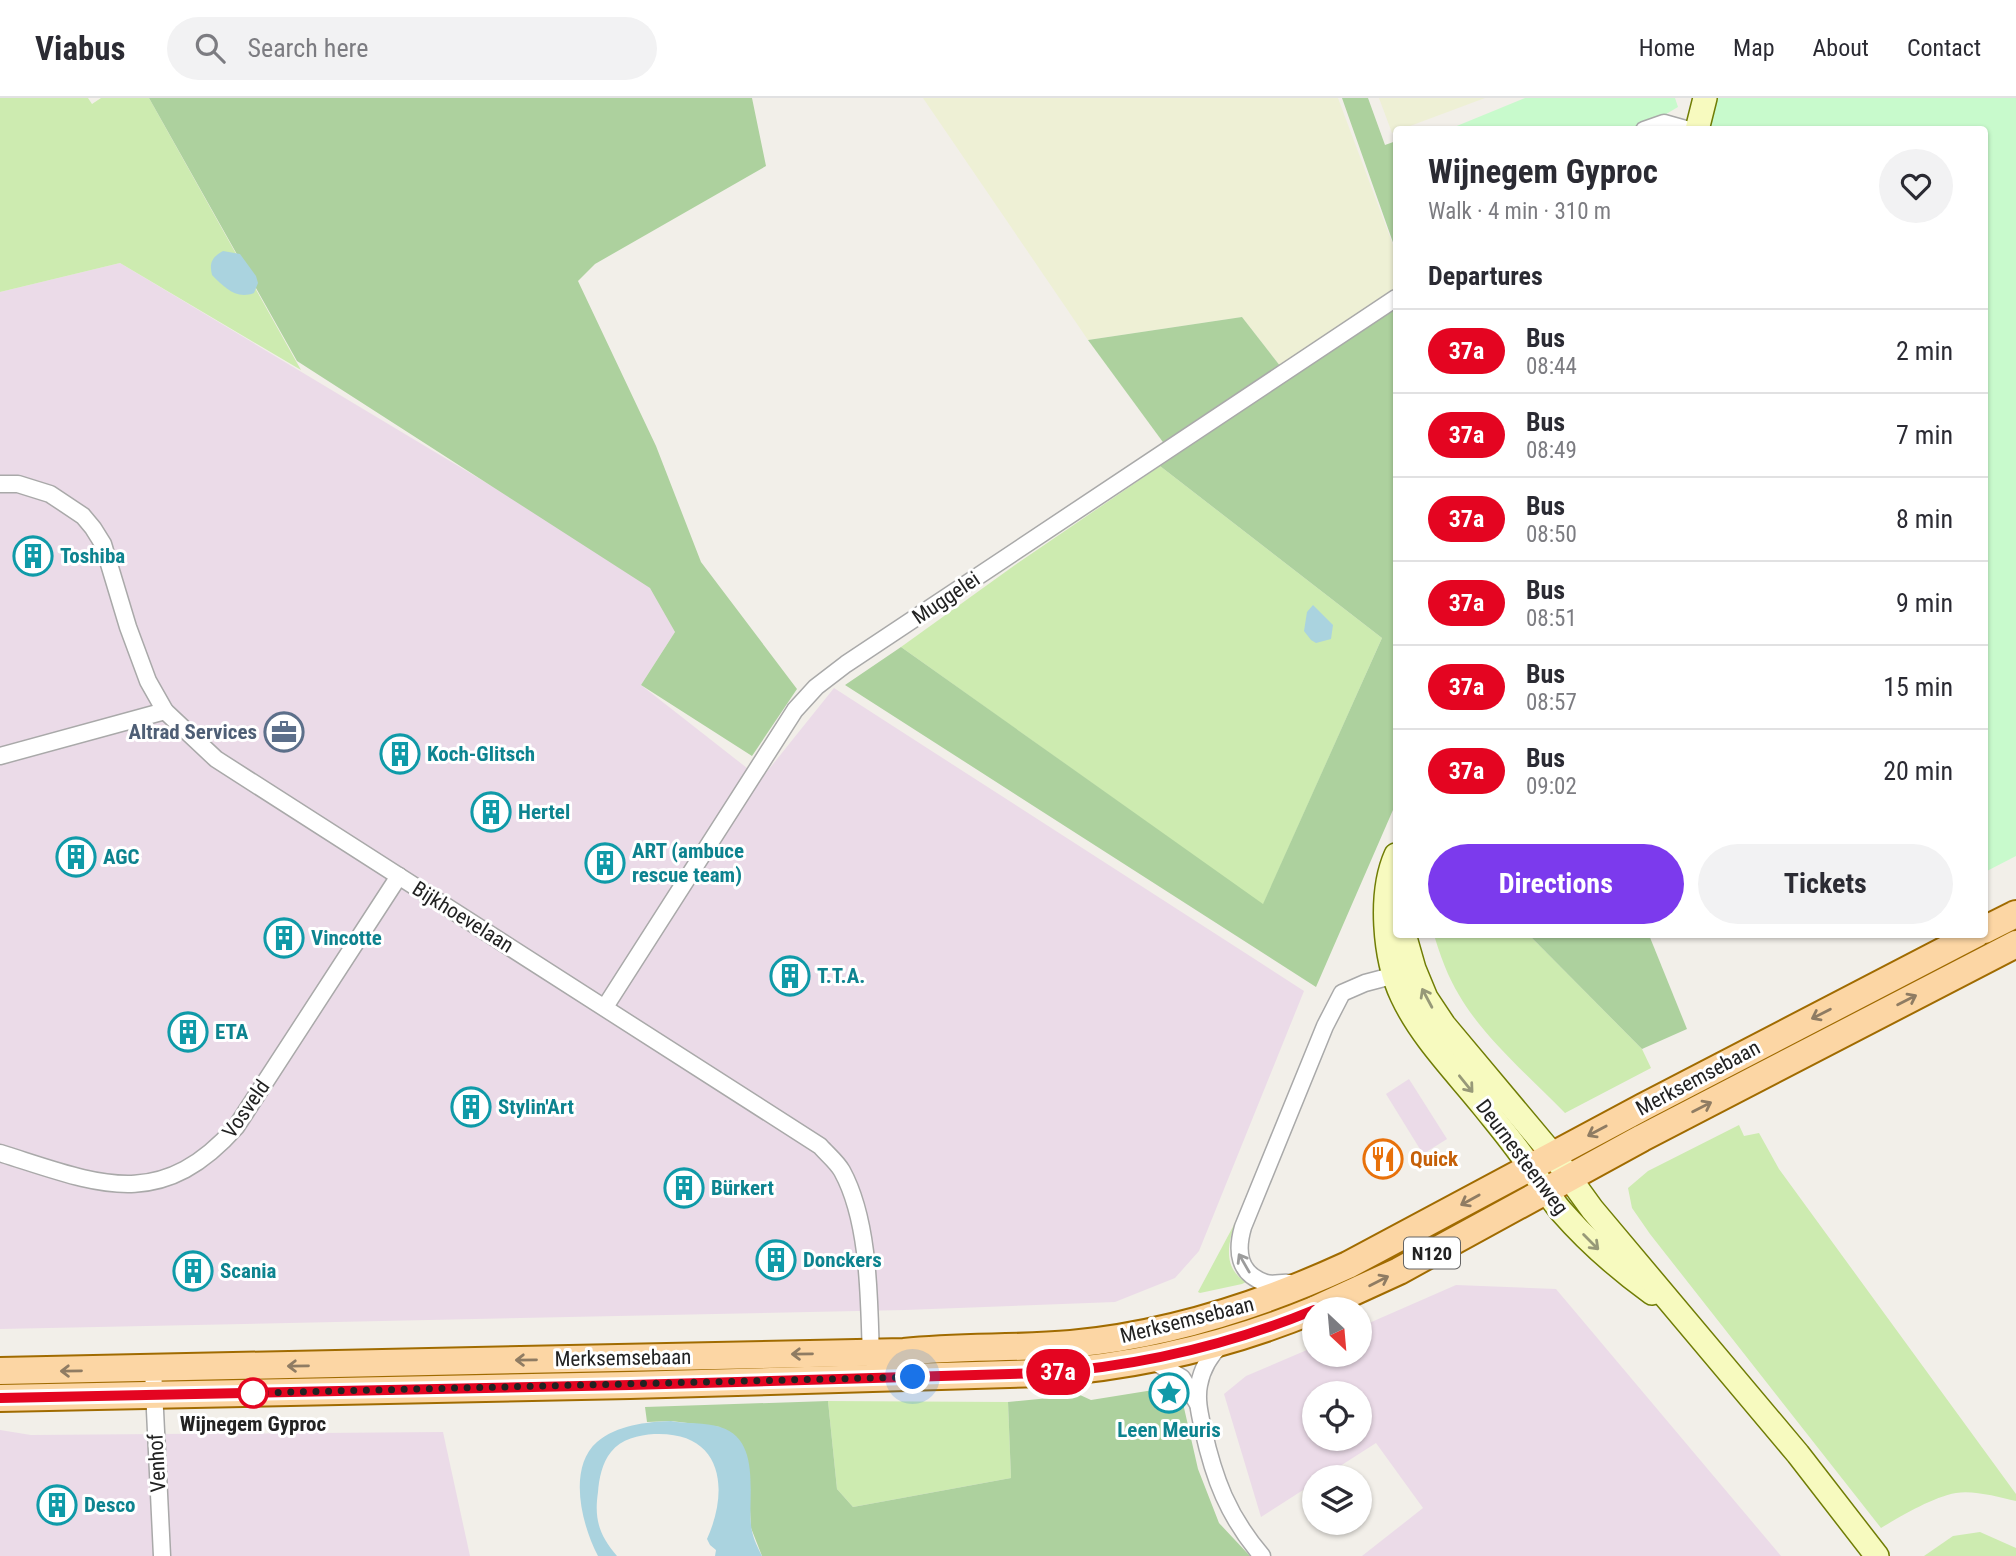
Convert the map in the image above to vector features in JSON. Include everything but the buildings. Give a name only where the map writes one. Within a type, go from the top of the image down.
[{"type":"main road","points":[[1988,928],[2016,914]]},
{"type":"main road","name":"Merksemsebaan","points":[[871,1365],[1007,1348],[1104,1341],[1182,1325],[1302,1286],[1368,1255],[1541,1161],[1968,938]]},
{"type":"main road","name":"Merksemsebaan","points":[[1342,1297],[1399,1271],[1569,1177],[2016,944]]},
{"type":"main road","name":"Merksemsebaan","points":[[0,1398],[154,1382],[871,1365],[1056,1373],[1150,1359],[1224,1342],[1302,1314]]},
{"type":"main road","name":"Merksemsebaan","points":[[0,1371],[154,1382]]},
{"type":"street","points":[[1698,126],[1705,98]]},
{"type":"street","points":[[1657,126],[1680,126]]},
{"type":"street","name":"Muggelei","points":[[605,1007],[795,710],[815,688],[1393,300]]},
{"type":"street","name":"Bijkhoevelaan","points":[[0,484],[18,484],[50,494],[83,516],[93,528],[103,544],[128,627],[148,681],[165,711],[216,759],[820,1146],[840,1168],[852,1192],[860,1222],[871,1365]]},
{"type":"street","points":[[0,756],[165,711]]},
{"type":"street","name":"Deurnesteenweg","points":[[1393,862],[1387,899],[1387,930],[1404,972],[1426,998],[1541,1161],[1569,1177],[1587,1203],[1797,1454],[1877,1556]]},
{"type":"street","name":"Vosveld","points":[[0,1153],[96,1183],[138,1184],[164,1179],[185,1171],[216,1150],[236,1127],[399,876]]},
{"type":"street","name":"Deurnesteenweg","points":[[1404,938],[1404,972]]},
{"type":"street","points":[[1302,1286],[1286,1282],[1266,1283],[1255,1277],[1243,1265],[1238,1252],[1239,1241],[1253,1200],[1325,1026],[1342,993],[1352,987],[1404,972]]},
{"type":"street","name":"Deurnesteenweg","points":[[1541,1161],[1545,1191],[1559,1209],[1623,1272],[1680,1313]]},
{"type":"street","points":[[1224,1342],[1210,1355],[1198,1387],[1198,1404],[1217,1485],[1245,1536],[1262,1556]]},
{"type":"street","points":[[1150,1359],[1182,1378],[1198,1404]]},
{"type":"street","name":"Venhof","points":[[154,1382],[162,1556]]},
{"type":"shaded area","points":[[120,263],[500,491],[651,588],[675,632],[641,685],[761,779],[834,688],[1304,991],[1199,1251],[1175,1278],[1115,1302],[905,1310],[0,1329],[0,292]]},
{"type":"shaded area","points":[[1409,1079],[1447,1139],[1423,1154],[1386,1094]]},
{"type":"shaded area","points":[[1456,1285],[1556,1289],[1781,1556],[1362,1556],[1423,1508],[1376,1443],[1372,1446],[1372,1381],[1302,1381],[1302,1451],[1364,1451],[1342,1465],[1302,1465],[1302,1491],[1261,1517],[1224,1394],[1246,1376],[1302,1352],[1302,1367],[1372,1367],[1372,1322]]},
{"type":"shaded area","points":[[0,1430],[31,1435],[443,1432],[470,1556],[0,1556]]},
{"type":"green space","points":[[0,98],[88,98],[92,104],[101,98],[149,98],[301,370],[120,263],[0,292]]},
{"type":"green space","points":[[149,98],[752,98],[766,166],[595,264],[578,281],[656,446],[701,562],[797,689],[752,756],[641,685],[675,632],[650,588],[297,361]]},
{"type":"green space","points":[[923,98],[1338,98],[1393,245],[1393,300],[1284,371],[1242,317],[1088,340]]},
{"type":"green space","points":[[1342,98],[1368,98],[1385,145],[1393,142],[1393,242]]},
{"type":"green space","points":[[1379,98],[1485,98],[1410,126],[1393,126],[1392,133]]},
{"type":"green space","points":[[1525,98],[1675,98],[1678,107],[1646,126],[1457,126]]},
{"type":"green space","points":[[1713,98],[2016,98],[2016,856],[1988,870],[1988,126],[1705,126]]},
{"type":"green space","points":[[1393,310],[1393,810],[1316,987],[845,685],[901,647],[1263,904],[1382,638],[1160,466]]},
{"type":"green space","points":[[1242,317],[1284,371],[1168,449],[1088,340]]},
{"type":"green space","points":[[1160,466],[1382,638],[1263,905],[901,647]]},
{"type":"green space","points":[[1435,938],[1532,938],[1642,1049],[1651,1068],[1565,1113],[1494,1042],[1469,1011],[1442,958]]},
{"type":"green space","points":[[1532,938],[1650,938],[1687,1029],[1642,1049]]},
{"type":"green space","points":[[1739,1125],[1744,1136],[1759,1133],[1779,1169],[2016,1494],[2016,1501],[1978,1493],[1956,1493],[1927,1503],[1881,1528],[1650,1234],[1632,1208],[1628,1188],[1648,1171]]},
{"type":"green space","points":[[1236,1221],[1229,1246],[1230,1262],[1233,1270],[1246,1282],[1198,1292]]},
{"type":"green space","points":[[1172,1387],[1182,1399],[1198,1469],[1219,1523],[1250,1556],[762,1556],[751,1528],[750,1510],[720,1427],[671,1421],[647,1422],[645,1407],[828,1401],[837,1489],[853,1507],[1011,1478],[1008,1402],[1080,1395],[1091,1400]]},
{"type":"green space","points":[[828,1401],[1008,1402],[1011,1478],[853,1507],[837,1489]]},
{"type":"green space","points":[[1980,1532],[2016,1548],[2016,1556],[1924,1556],[1953,1536]]},
{"type":"water","points":[[223,251],[240,254],[256,276],[258,283],[254,293],[236,294],[212,275],[212,261]]},
{"type":"water","points":[[1313,605],[1333,625],[1331,639],[1316,643],[1304,631],[1307,612]]},
{"type":"water","points":[[671,1421],[720,1427],[733,1433],[742,1443],[750,1469],[752,1529],[762,1556],[715,1556],[716,1550],[707,1539],[718,1501],[715,1466],[707,1452],[694,1442],[677,1436],[654,1434],[625,1441],[611,1452],[605,1461],[598,1487],[598,1519],[602,1534],[617,1556],[598,1556],[587,1529],[580,1498],[582,1467],[588,1453],[605,1436],[623,1428]]},
{"type":"bus line","name":"37a","points":[[0,1398],[1046,1373],[1150,1359],[1224,1342],[1302,1315]]},
{"type":"place","name":"Toshiba","points":[[33,556]]},
{"type":"place","name":"Altrad Services","points":[[284,732]]},
{"type":"place","name":"Koch-Glitsch","points":[[400,754]]},
{"type":"place","name":"Hertel","points":[[491,812]]},
{"type":"place","name":"AGC","points":[[76,857]]},
{"type":"place","name":"ART (ambuce rescue team)","points":[[605,863]]},
{"type":"place","name":"Vincotte","points":[[284,938]]},
{"type":"place","name":"T.T.A.","points":[[790,976]]},
{"type":"place","name":"ETA","points":[[188,1032]]},
{"type":"place","name":"Stylin'Art","points":[[471,1107]]},
{"type":"place","name":"Quick","points":[[1383,1159]]},
{"type":"place","name":"Bürkert","points":[[684,1188]]},
{"type":"place","name":"Donckers","points":[[776,1260]]},
{"type":"place","name":"Scania","points":[[193,1271]]},
{"type":"place","name":"Wijnegem Gyproc","points":[[253,1393]]},
{"type":"place","name":"Leen Meuris","points":[[1169,1393]]},
{"type":"place","name":"Desco","points":[[57,1505]]},
{"type":"route","points":[[253,1393],[913,1377]]}]
